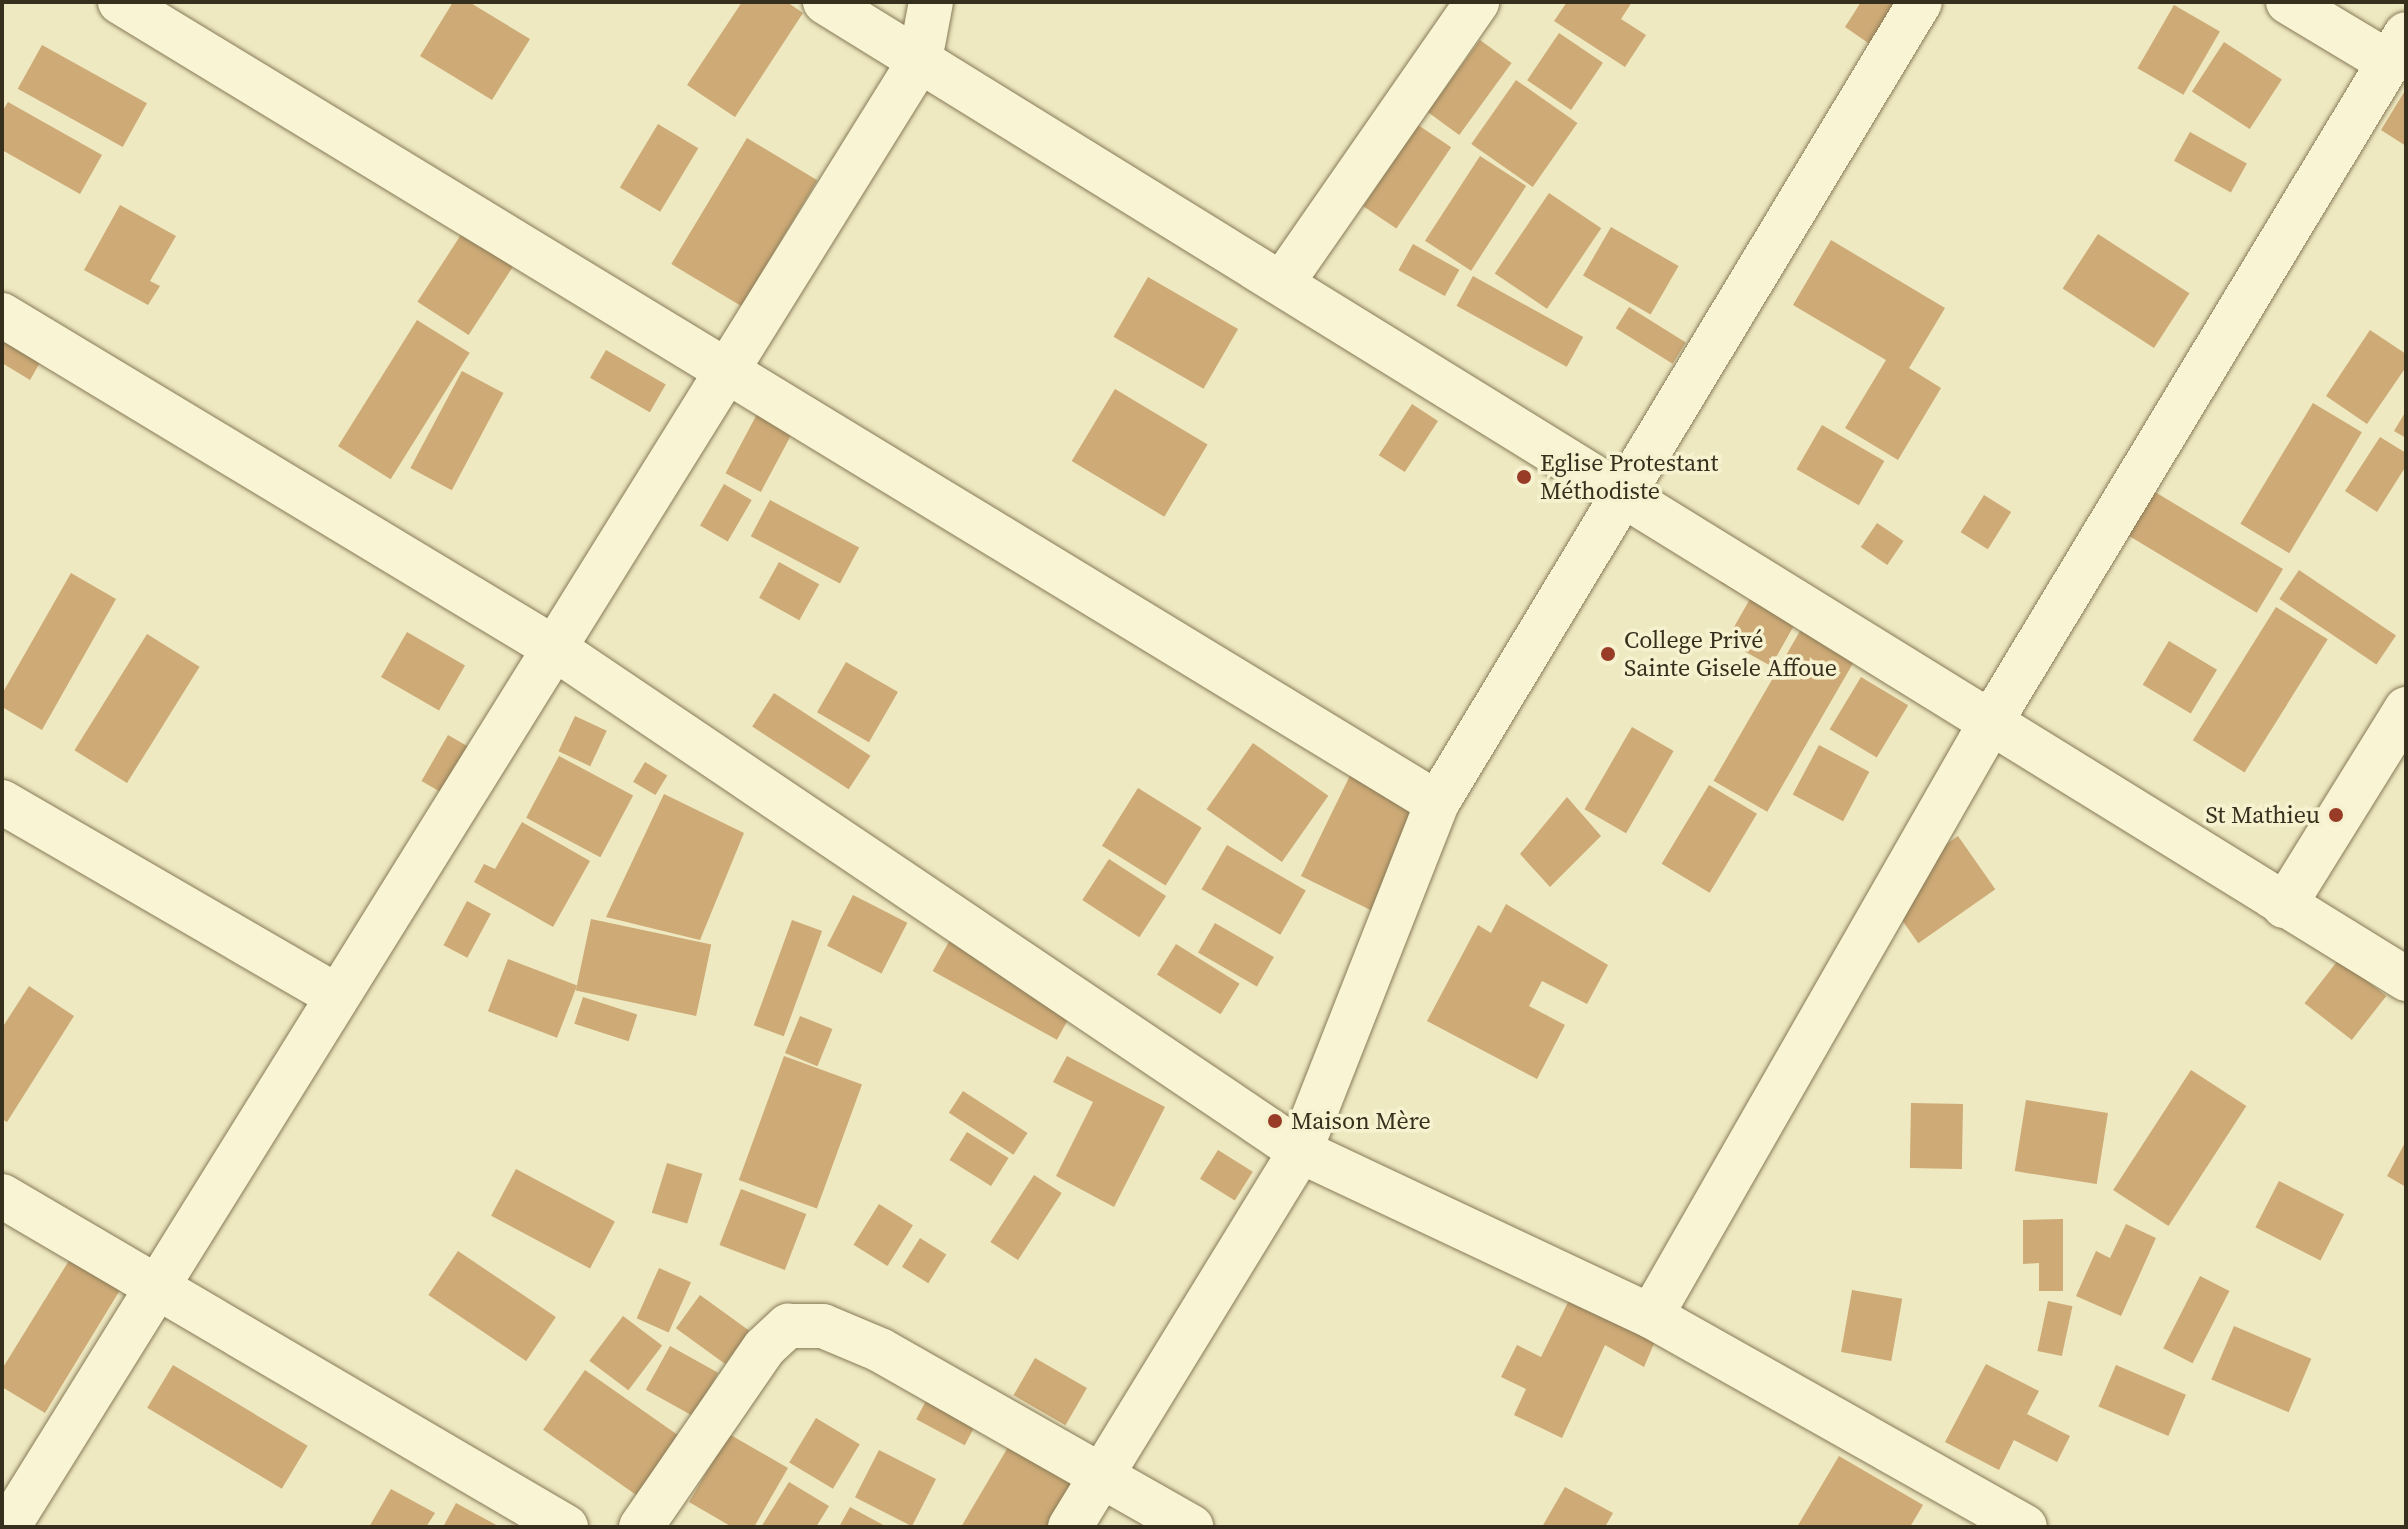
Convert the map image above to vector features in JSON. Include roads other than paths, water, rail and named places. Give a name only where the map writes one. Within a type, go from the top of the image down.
[{"type":"street","points":[[120,2],[1437,803]]},
{"type":"street","points":[[825,2],[1992,720],[2284,906],[2406,979]]},
{"type":"street","points":[[8,1527],[920,60],[931,2]]},
{"type":"street","points":[[1282,283],[1477,2]]},
{"type":"street","points":[[1070,1527],[1300,1151],[1437,803],[1920,2]]},
{"type":"street","points":[[1651,1316],[1992,720],[2397,48],[2288,2]]},
{"type":"street","points":[[2,315],[554,648],[1300,1151],[1651,1316],[1996,1520]]},
{"type":"street","points":[[2284,906],[2406,709]]},
{"type":"street","points":[[2,802],[337,996]]},
{"type":"street","points":[[2,1196],[566,1527]]},
{"type":"street","points":[[641,1527],[764,1348],[788,1326],[823,1326],[880,1350],[1103,1474],[1191,1527]]},
{"type":"place","name":"Eglise Protestant Méthodiste","points":[[1524,477]]},
{"type":"place","name":"College Privé Sainte Gisele Affoue","points":[[1608,654]]},
{"type":"place","name":"St Mathieu","points":[[2336,815]]},
{"type":"place","name":"Maison Mère","points":[[1275,1121]]}]
